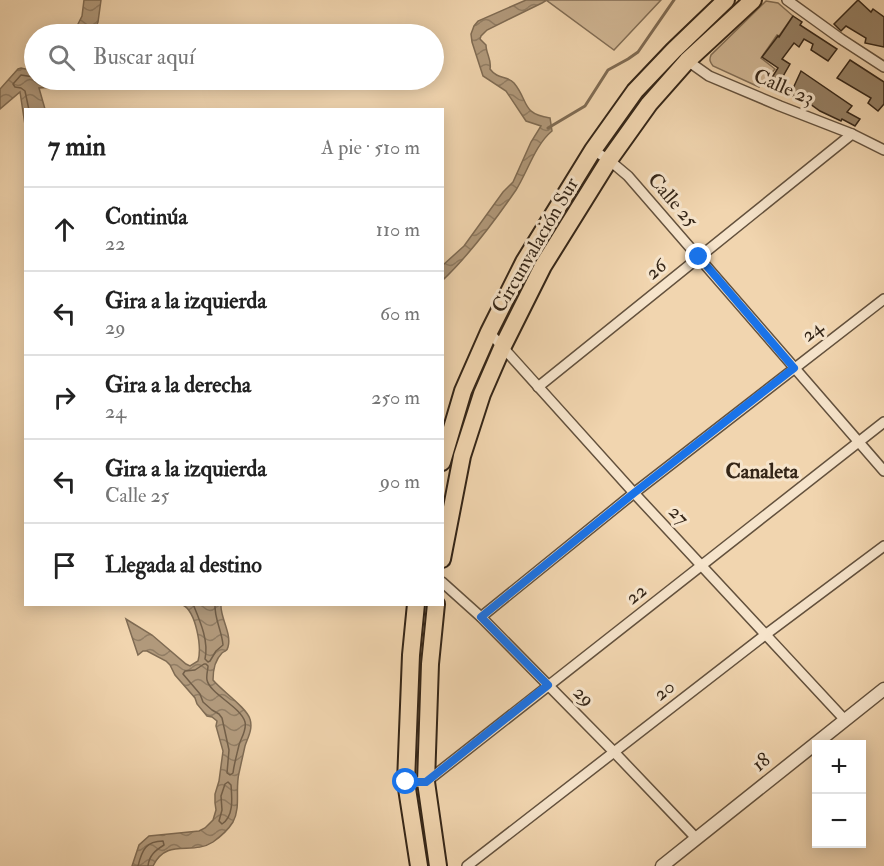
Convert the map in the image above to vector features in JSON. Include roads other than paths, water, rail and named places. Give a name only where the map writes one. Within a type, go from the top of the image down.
[{"type":"highway","name":"Circunvalación Sur","points":[[444,455],[463,391],[489,332],[524,262],[593,150],[635,91],[726,0]]},
{"type":"highway","name":"Circunvalación Sur","points":[[444,549],[462,456],[482,394],[543,266],[609,160],[650,104],[687,62],[753,0]]},
{"type":"highway","points":[[416,606],[411,655],[406,782],[419,866]]},
{"type":"highway","points":[[436,606],[430,664],[426,782],[438,866]]},
{"type":"street","points":[[787,0],[820,25],[884,67]]},
{"type":"street","name":"Calle 23","points":[[674,50],[687,62],[709,75],[852,134],[884,150]]},
{"type":"street","name":"26","points":[[538,387],[852,134]]},
{"type":"street","name":"Calle 25","points":[[593,150],[628,176],[884,471]]},
{"type":"street","name":"24","points":[[481,617],[634,493],[884,299]]},
{"type":"street","name":"27","points":[[489,332],[844,720]]},
{"type":"street","name":"22","points":[[426,782],[884,422]]},
{"type":"street","name":"20","points":[[467,866],[765,635],[884,546]]},
{"type":"street","name":"29","points":[[444,584],[481,617],[696,838]]},
{"type":"street","name":"18","points":[[662,866],[884,689]]},
{"type":"street","points":[[406,782],[426,782]]},
{"type":"water","points":[[84,0],[101,0],[97,24],[78,24],[82,16]]},
{"type":"water","points":[[526,0],[547,0],[487,30],[480,39],[486,45],[490,69],[496,75],[514,83],[530,110],[550,118],[552,131],[541,143],[516,190],[499,214],[473,248],[444,279],[444,264],[464,246],[503,192],[513,182],[541,126],[526,121],[506,91],[483,76],[471,34],[478,21]]},
{"type":"water","points":[[18,69],[24,69],[24,90],[40,90],[45,108],[24,108],[24,118],[20,92],[0,109],[0,89]]},
{"type":"water","points":[[184,606],[221,606],[229,642],[227,650],[216,662],[213,680],[244,710],[251,723],[238,779],[237,810],[231,825],[213,842],[197,848],[173,849],[165,852],[153,866],[132,866],[139,845],[149,836],[199,831],[213,820],[216,810],[215,794],[223,751],[216,726],[217,721],[207,716],[166,661],[147,651],[138,655],[126,619],[152,635],[190,666],[198,661],[199,655],[195,622]]},
{"type":"waterway","points":[[548,128],[585,106],[608,70],[638,52],[674,0]]},
{"type":"district","name":"Canaleta","points":[[762,471]]}]
